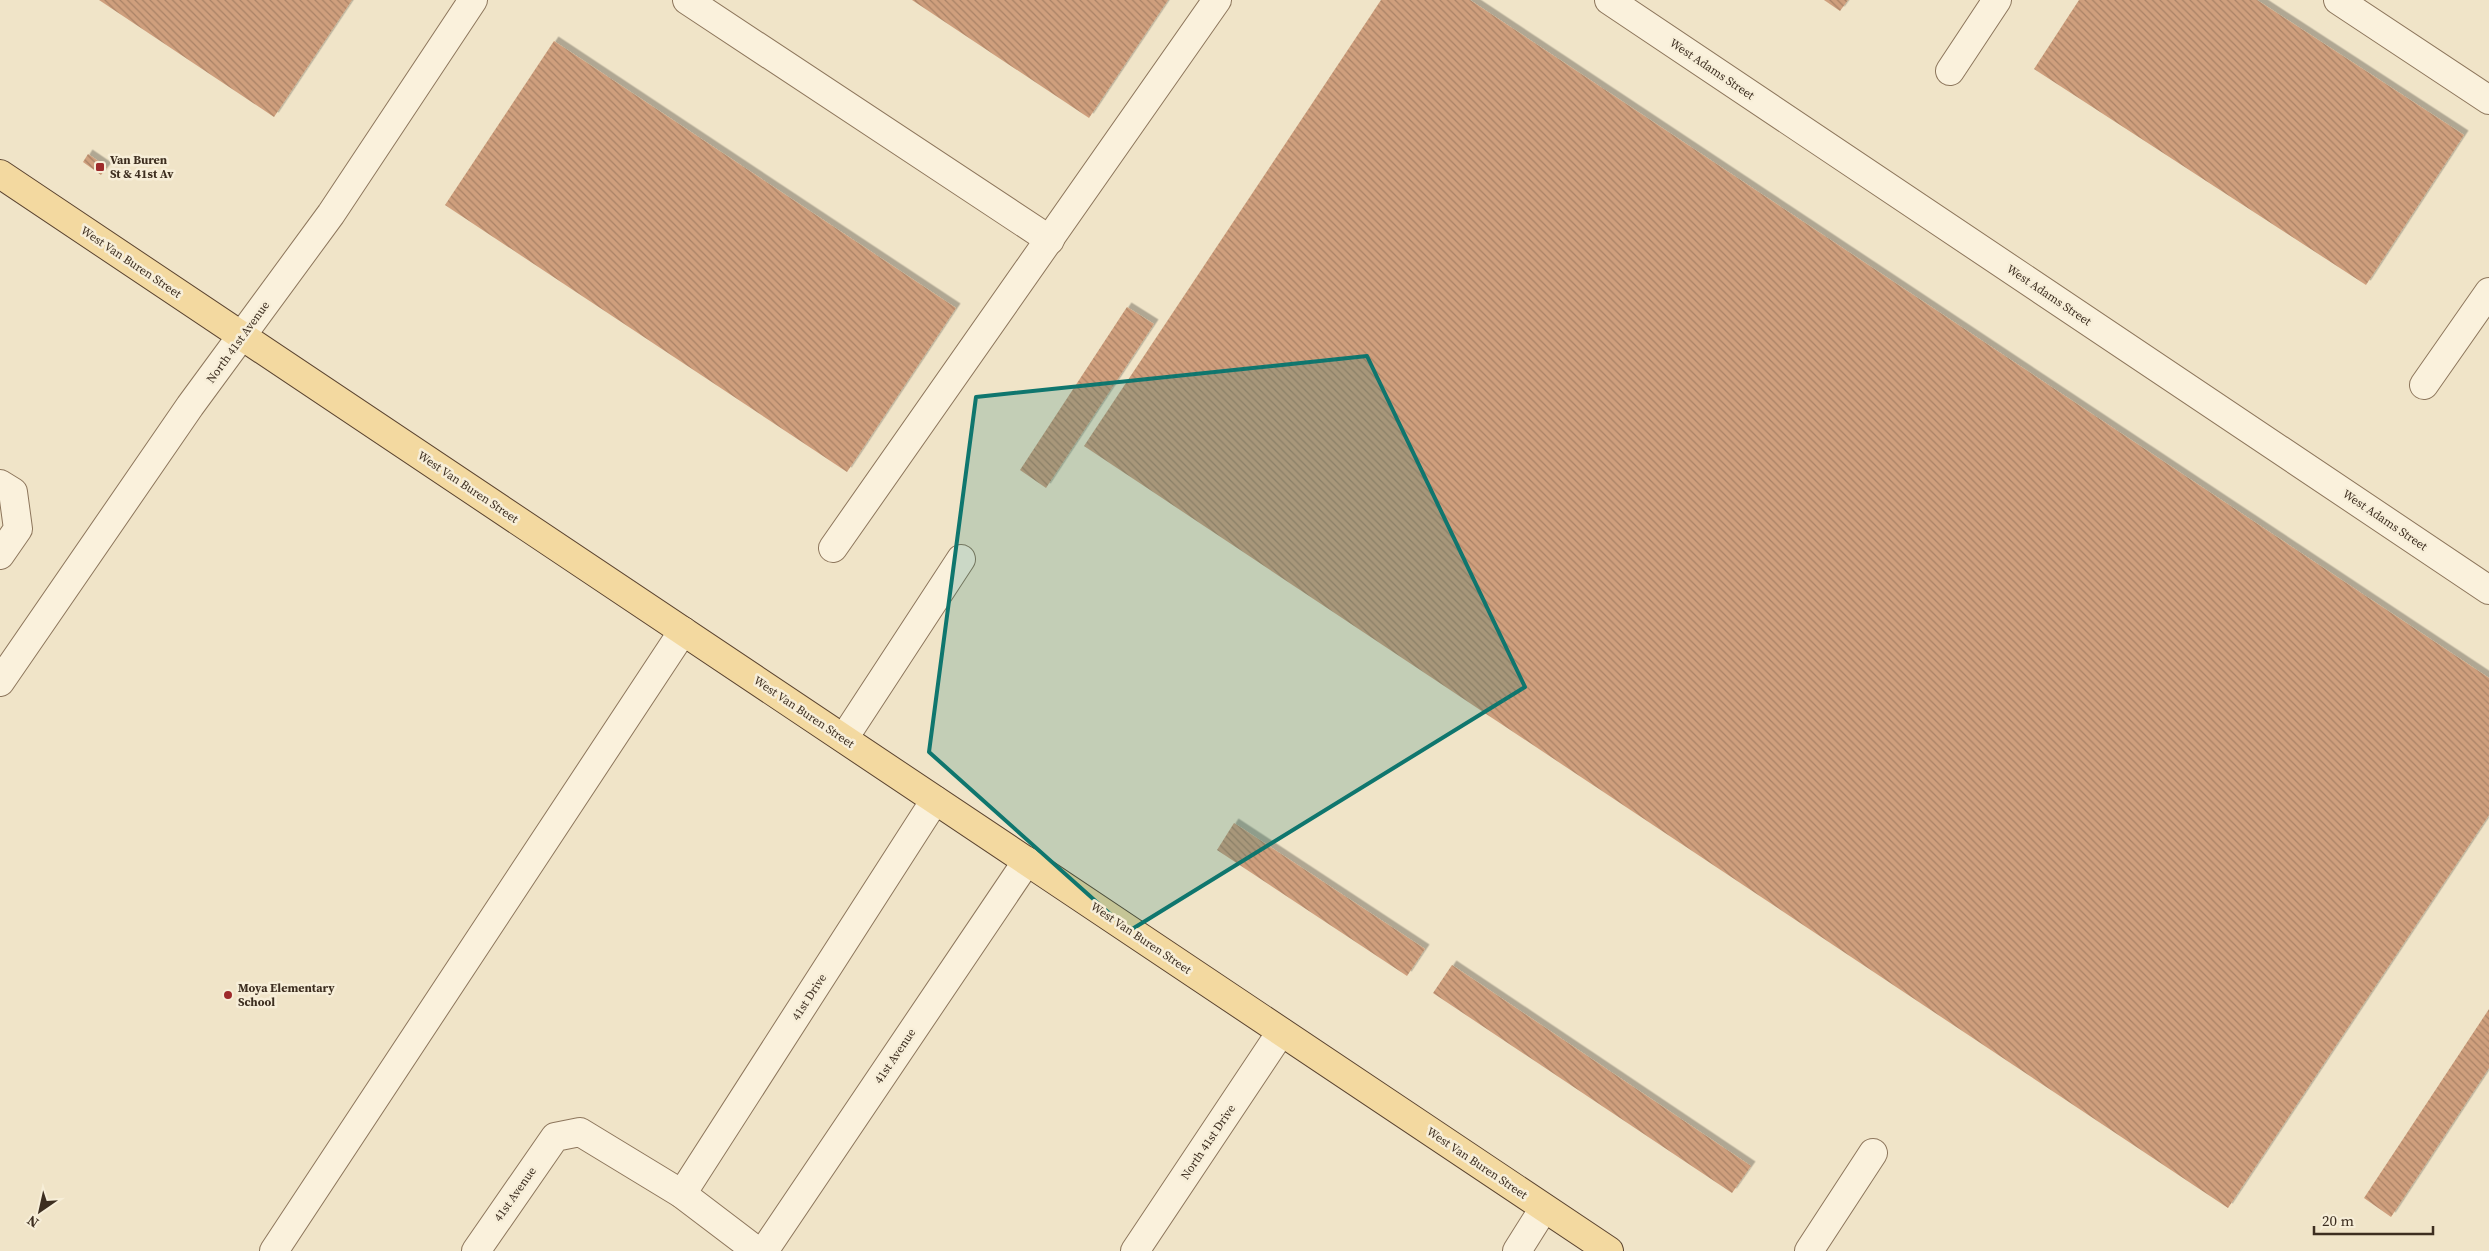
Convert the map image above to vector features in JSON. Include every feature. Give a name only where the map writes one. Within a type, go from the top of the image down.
[{"type":"main road","name":"West Van Buren Street","points":[[0,174],[1609,1251]]},
{"type":"street","name":"North 41st Avenue","points":[[0,682],[190,406],[331,214],[473,0]]},
{"type":"street","points":[[687,0],[1050,240]]},
{"type":"street","points":[[833,548],[1217,0]]},
{"type":"street","name":"West Adams Street","points":[[1609,0],[2489,590]]},
{"type":"street","points":[[1950,71],[1996,0]]},
{"type":"street","points":[[2338,0],[2489,100]]},
{"type":"street","points":[[2424,385],[2489,292]]},
{"type":"street","points":[[0,484],[13,492],[18,529],[0,556]]},
{"type":"street","points":[[844,738],[961,559]]},
{"type":"street","points":[[274,1251],[683,631]]},
{"type":"street","name":"41st Drive","points":[[682,1194],[936,800]]},
{"type":"street","name":"41st Avenue","points":[[764,1251],[1027,862]]},
{"type":"street","name":"North 41st Drive","points":[[1135,1251],[1281,1032]]},
{"type":"street","name":"41st Avenue","points":[[476,1251],[555,1137],[580,1132],[682,1194],[757,1251]]},
{"type":"street","points":[[1809,1251],[1873,1153]]},
{"type":"street","points":[[1517,1251],[1544,1208]]},
{"type":"highlighted area","points":[[1367,356],[1525,687],[1129,931],[929,752],[976,397]]},
{"type":"building","points":[[99,0],[352,0],[274,117]]},
{"type":"building","points":[[912,0],[1168,0],[1089,118]]},
{"type":"building","points":[[1381,0],[1470,0],[2489,678],[2489,815],[2228,1208],[1084,446]]},
{"type":"building","points":[[1824,0],[1848,0],[1840,11]]},
{"type":"building","points":[[2079,0],[2257,0],[2464,135],[2366,285],[2034,69]]},
{"type":"building","points":[[554,41],[956,308],[847,472],[445,205]]},
{"type":"building","points":[[88,154],[107,167],[101,175],[83,162]]},
{"type":"building","points":[[1127,307],[1154,324],[1046,488],[1020,470]]},
{"type":"building","points":[[1234,823],[1425,949],[1407,976],[1217,850]]},
{"type":"building","points":[[1452,965],[1751,1166],[1732,1193],[1433,993]]},
{"type":"building","points":[[2489,1009],[2489,1068],[2391,1217],[2364,1198]]},
{"type":"place","name":"Van Buren St & 41st Av","points":[[100,167]]},
{"type":"place","name":"Moya Elementary School","points":[[228,995]]}]
